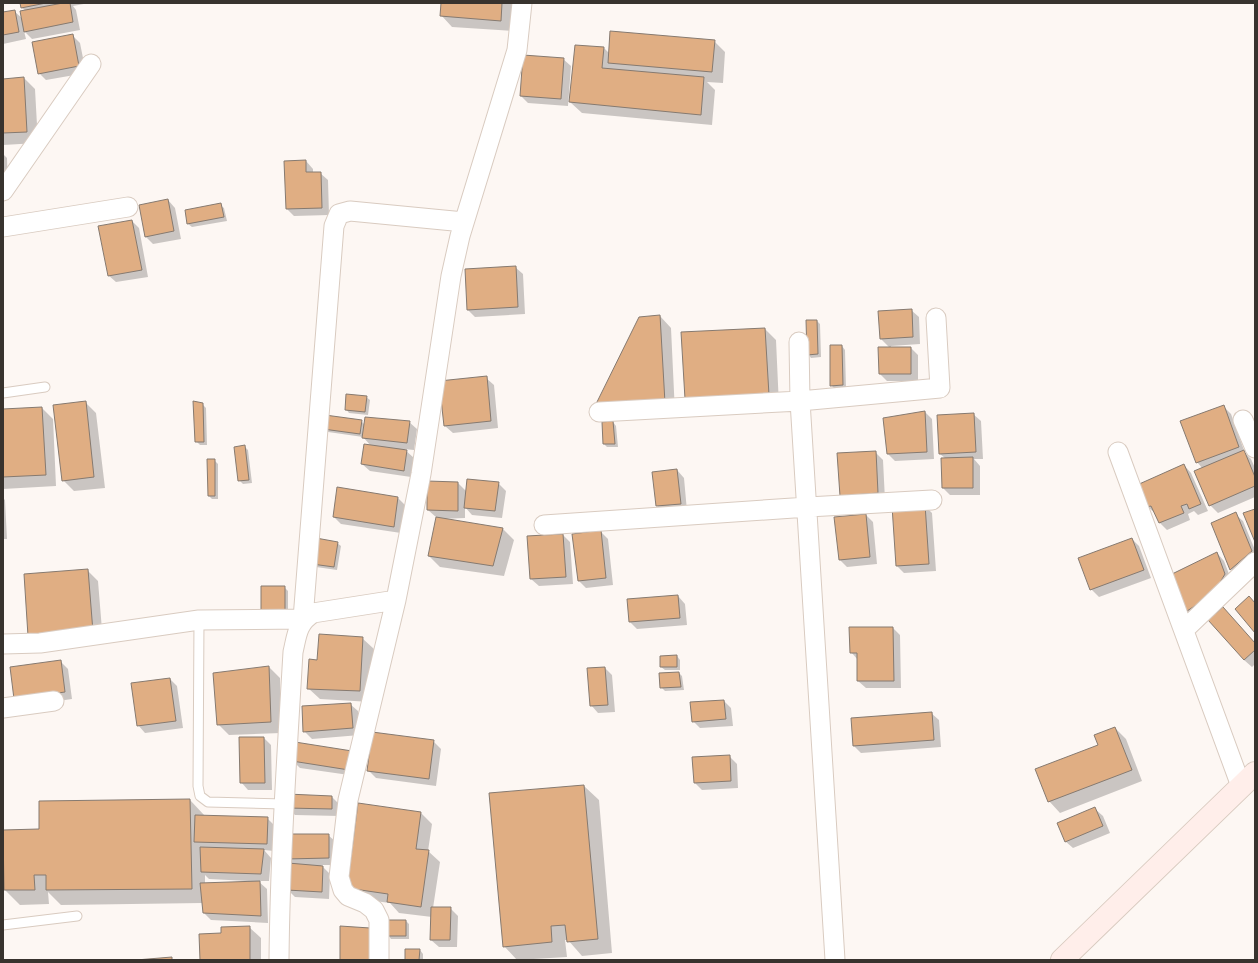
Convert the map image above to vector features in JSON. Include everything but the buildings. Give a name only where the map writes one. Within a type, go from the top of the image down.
[{"type":"street","points":[[380,960],[379,920],[374,910],[365,903],[348,896],[343,890],[339,877],[348,800],[396,600],[421,474],[451,276],[464,222],[517,50],[522,3]]},
{"type":"street","points":[[3,191],[91,64]]},
{"type":"street","points":[[3,227],[128,207]]},
{"type":"street","points":[[280,960],[280,891],[293,652],[298,630],[303,619],[334,226],[339,214],[350,211],[464,222]]},
{"type":"street","points":[[599,412],[800,401],[940,388],[936,318]]},
{"type":"street","points":[[799,342],[800,401],[808,506],[835,960]]},
{"type":"street","points":[[1243,420],[1255,448]]},
{"type":"street","points":[[1062,960],[1248,780],[1184,630],[1118,452]]},
{"type":"street","points":[[544,525],[808,506],[932,500]]},
{"type":"street","points":[[1184,630],[1255,562]]},
{"type":"street","points":[[3,644],[40,643],[199,620],[303,619],[313,613],[396,600]]},
{"type":"street","points":[[3,708],[54,701]]},
{"type":"lane","points":[[3,392],[45,387]]},
{"type":"lane","points":[[199,620],[198,786],[200,796],[208,802],[284,804]]},
{"type":"lane","points":[[3,925],[77,916]]}]
